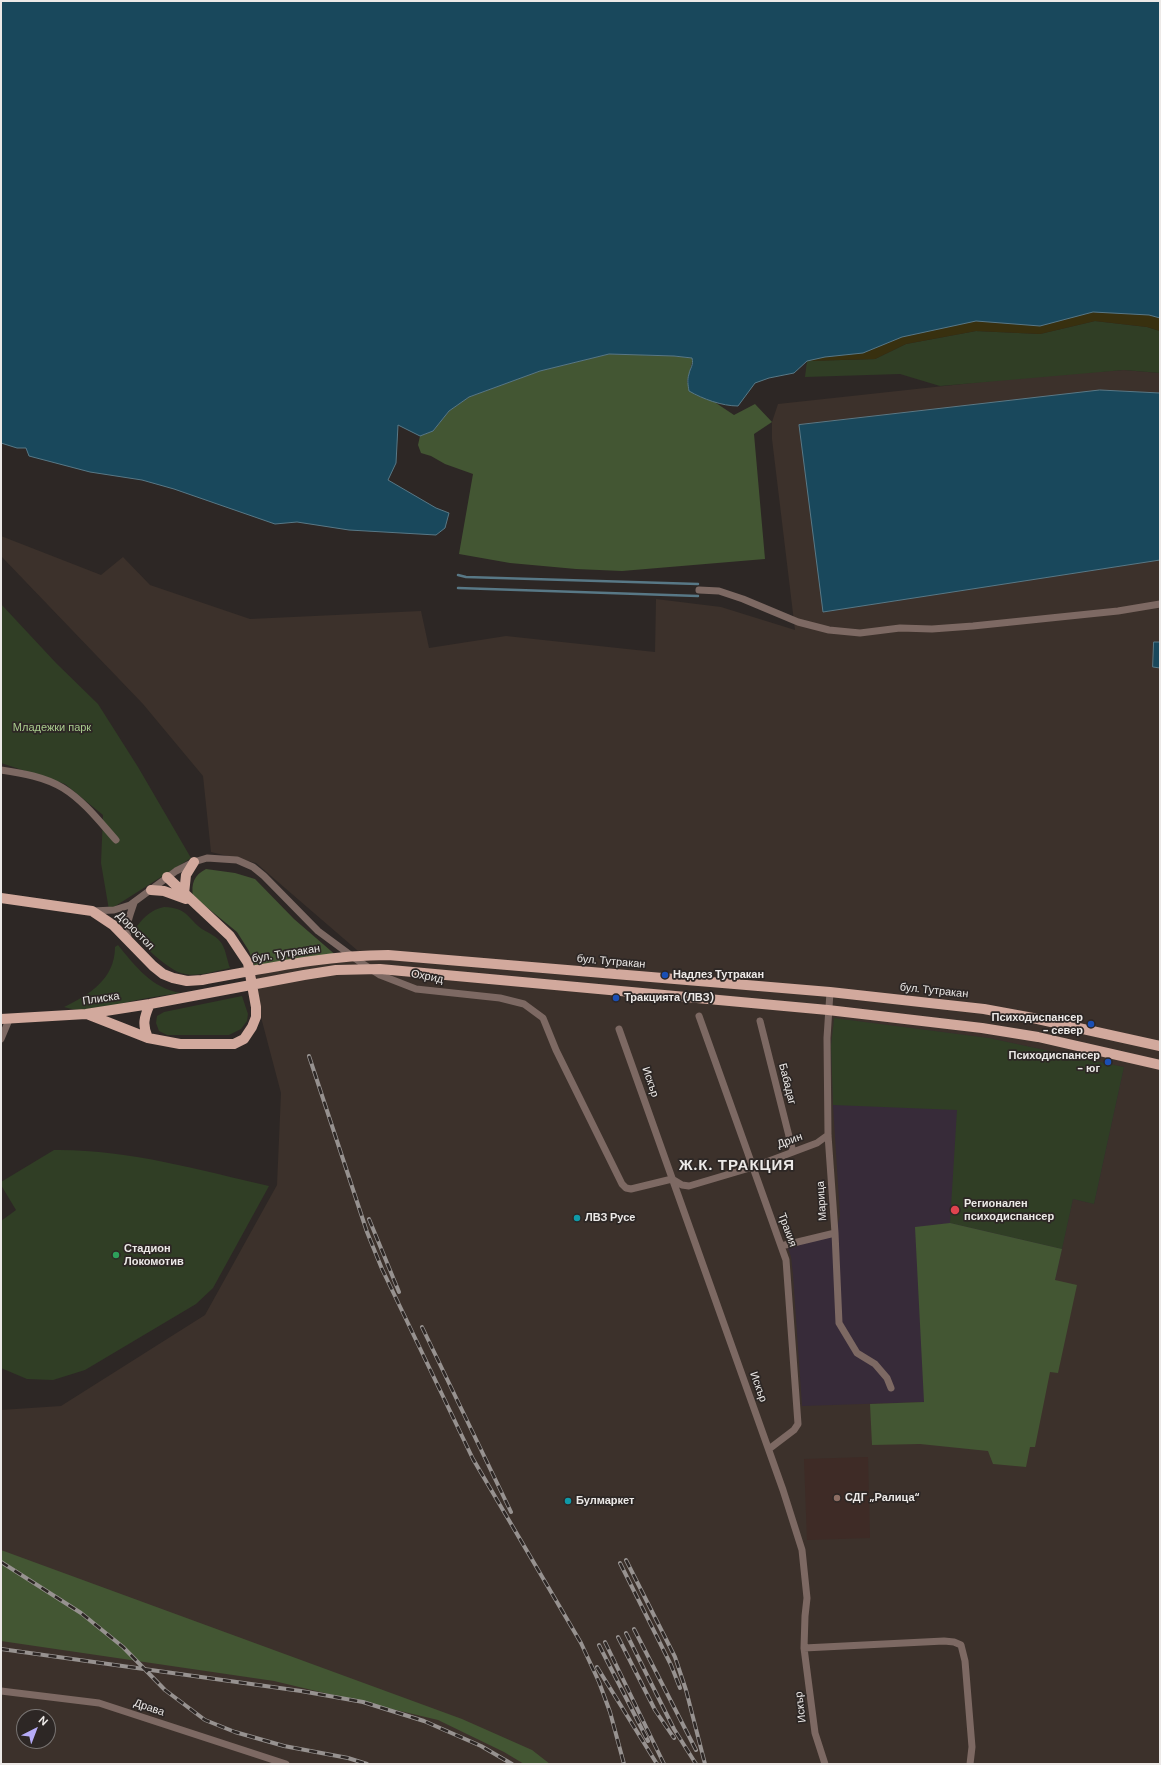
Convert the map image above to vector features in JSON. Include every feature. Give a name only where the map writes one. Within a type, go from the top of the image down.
[{"type":"main road","points":[[184,894],[186,874],[194,862]]},
{"type":"main road","points":[[86,1014],[148,1038],[180,1044],[234,1044],[244,1039],[252,1027],[256,1017],[255,992],[248,963],[230,936],[167,877]]},
{"type":"main road","points":[[151,890],[172,893],[192,901]]},
{"type":"main road","name":"Доростол","points":[[1,898],[92,911],[113,925],[163,974],[187,981],[202,980]]},
{"type":"main road","name":"бул. Тутракан","points":[[202,980],[305,962],[369,955],[388,955],[830,992],[1009,1013],[1160,1046]]},
{"type":"main road","name":"Плиска","points":[[5,1019],[86,1014],[150,1004],[304,975],[359,969],[404,970],[707,1000],[828,1010]]},
{"type":"main road","points":[[148,1038],[144,1030],[144,1023],[150,1004]]},
{"type":"main road","points":[[828,1010],[982,1028],[1038,1037],[1160,1065]]},
{"type":"street","points":[[699,590],[719,591],[743,599],[798,622],[829,630],[860,632],[900,628],[932,629],[973,626],[1118,611],[1160,604]]},
{"type":"street","points":[[1,770],[33,776],[63,788],[90,811],[116,840]]},
{"type":"street","name":"Охрид","points":[[92,911],[114,910],[134,903],[185,865],[207,858],[237,860],[253,867],[264,876],[318,931],[380,975],[416,989],[500,998],[524,1004],[543,1018],[556,1050],[622,1184],[626,1188],[632,1189],[672,1179]]},
{"type":"street","points":[[130,942],[128,936],[128,921],[134,903]]},
{"type":"street","name":"Марица","points":[[830,992],[828,1010],[828,1135],[835,1234],[839,1323],[857,1353],[875,1364],[887,1378],[891,1388]]},
{"type":"street","name":"Тракия","points":[[699,1016],[786,1260],[798,1424],[794,1430],[769,1449]]},
{"type":"street","points":[[1,1039],[5,1019]]},
{"type":"street","name":"Бабадаг","points":[[760,1021],[793,1152]]},
{"type":"street","name":"Искър","points":[[619,1029],[769,1449],[802,1550],[807,1598],[804,1616],[804,1648],[815,1733],[825,1764]]},
{"type":"street","name":"Дрин","points":[[672,1179],[682,1185],[690,1186],[753,1167],[818,1143],[828,1135]]},
{"type":"street","points":[[781,1246],[835,1234]]},
{"type":"street","points":[[804,1648],[944,1641],[954,1642],[961,1646],[966,1669],[972,1747],[970,1764]]},
{"type":"street","name":"Драва","points":[[1,1691],[99,1703],[286,1764]]},
{"type":"shaded area","points":[[1124,370],[1160,373],[1160,393],[1100,390],[823,612],[1160,560],[1160,1764],[1,1764],[1,1410],[61,1406],[205,1315],[277,1185],[281,1093],[262,1021],[255,969],[365,957],[256,863],[211,852],[203,776],[143,704],[1,556],[1,536],[101,575],[123,557],[150,585],[250,619],[421,611],[429,648],[506,636],[655,652],[656,599],[721,607],[795,630],[772,439],[772,422],[778,404],[1036,376]]},
{"type":"shaded area","name":"Регионален психодиспансер","points":[[834,1018],[989,1038],[1124,1067],[1094,1204],[1073,1199],[1055,1280],[924,1402],[802,1406],[793,1274],[791,1257],[787,1245],[835,1233],[840,1216],[831,1046]]},
{"type":"shaded area","name":"СДГ „Ралица“","points":[[868,1457],[870,1538],[807,1540],[804,1459]]},
{"type":"green space","points":[[1095,321],[1147,327],[1160,331],[1160,373],[1124,370],[940,386],[900,374],[805,377],[807,361],[875,359],[906,344],[976,331],[1040,334]]},
{"type":"green space","points":[[609,354],[693,358],[687,382],[696,395],[713,401],[734,415],[755,404],[772,422],[754,434],[765,559],[622,571],[576,569],[510,563],[459,554],[473,474],[445,464],[431,456],[421,453],[418,445],[420,436],[433,431],[449,411],[469,397],[540,371]]},
{"type":"green space","name":"Младежки парк","points":[[1,604],[56,663],[98,704],[138,767],[191,858],[109,910],[101,863],[103,815],[65,784],[1,763]]},
{"type":"green space","points":[[206,869],[235,873],[255,879],[294,919],[338,957],[255,967],[249,951],[237,932],[193,896],[192,888],[194,880],[202,871]]},
{"type":"green space","points":[[164,907],[178,909],[186,914],[202,929],[218,939],[222,944],[230,968],[206,974],[193,975],[176,971],[156,957],[140,940],[137,935],[137,926],[149,914]]},
{"type":"green space","points":[[118,945],[145,975],[161,986],[180,993],[91,1010],[64,1007],[83,997],[99,984],[111,968],[115,947]]},
{"type":"green space","points":[[242,996],[248,1014],[247,1021],[241,1029],[229,1035],[167,1035],[159,1031],[156,1023],[157,1016],[164,1012]]},
{"type":"green space","points":[[834,1018],[989,1038],[1124,1067],[1094,1204],[1073,1199],[1062,1249],[950,1223],[957,1110],[833,1105],[831,1046]]},
{"type":"green space","name":"Стадион Локомотив","points":[[54,1150],[109,1153],[136,1157],[189,1167],[269,1186],[213,1288],[196,1304],[85,1370],[53,1380],[27,1379],[1,1368],[1,1221],[16,1210],[1,1185],[1,1182]]},
{"type":"green space","points":[[950,1223],[1062,1249],[1055,1280],[1077,1285],[1058,1373],[1050,1372],[1035,1447],[1030,1447],[1026,1467],[993,1464],[988,1451],[920,1444],[872,1445],[870,1404],[924,1402],[915,1227]]},
{"type":"green space","points":[[1,1550],[462,1719],[532,1750],[550,1764],[524,1764],[504,1752],[438,1720],[274,1681],[1,1641]]},
{"type":"sand","points":[[1093,312],[1149,315],[1160,318],[1160,331],[1147,327],[1095,321],[1040,334],[976,331],[906,344],[875,359],[807,361],[825,357],[863,353],[902,337],[976,321],[1040,326]]},
{"type":"water","points":[[1,1],[1160,1],[1160,318],[1149,315],[1093,312],[1040,326],[976,321],[902,337],[863,353],[825,357],[807,361],[794,373],[769,378],[755,383],[738,406],[713,402],[689,391],[688,378],[692,365],[692,358],[609,354],[540,371],[469,397],[449,411],[433,431],[420,436],[398,425],[396,463],[388,480],[436,508],[449,513],[445,528],[436,535],[349,530],[297,522],[275,524],[174,489],[142,480],[90,472],[29,456],[26,448],[17,448],[1,443]]},
{"type":"water","points":[[1100,390],[1160,393],[1160,560],[823,612],[799,425]]},
{"type":"water","points":[[1154,642],[1160,642],[1160,668],[1153,667]]},
{"type":"waterway","points":[[458,575],[466,577],[698,584]]},
{"type":"waterway","points":[[458,588],[698,596]]},
{"type":"railway","points":[[309,1056],[367,1232],[382,1269],[473,1459],[581,1643],[599,1682],[610,1712],[624,1764]]},
{"type":"railway","points":[[369,1219],[399,1292]]},
{"type":"railway","points":[[422,1327],[511,1512]]},
{"type":"railway","points":[[626,1560],[675,1657],[686,1690],[705,1764]]},
{"type":"railway","points":[[1,1562],[81,1613],[123,1647],[165,1690],[205,1720],[235,1732],[284,1746],[348,1758],[367,1764]]},
{"type":"railway","points":[[620,1563],[671,1665],[680,1688]]},
{"type":"railway","points":[[634,1629],[696,1750]]},
{"type":"railway","points":[[626,1633],[674,1729],[696,1764]]},
{"type":"railway","points":[[618,1637],[655,1710],[674,1738]]},
{"type":"railway","points":[[605,1642],[664,1764]]},
{"type":"railway","points":[[599,1645],[648,1741]]},
{"type":"railway","points":[[1,1649],[301,1691],[363,1702],[424,1721],[481,1746],[512,1764]]},
{"type":"railway","points":[[597,1667],[657,1764]]},
{"type":"place","name":"Надлез Тутракан","points":[[665,975]]},
{"type":"place","name":"Тракцията (ЛВЗ)","points":[[616,998]]},
{"type":"place","name":"Психодиспансер - север","points":[[1091,1024]]},
{"type":"place","name":"Психодиспансер - юг","points":[[1108,1062]]},
{"type":"place","name":"Регионален психодиспансер","points":[[955,1210]]},
{"type":"place","name":"ЛВЗ Русе","points":[[577,1218]]},
{"type":"place","name":"Стадион Локомотив","points":[[116,1255]]},
{"type":"place","name":"СДГ „Ралица“","points":[[837,1498]]},
{"type":"place","name":"Булмаркет","points":[[568,1501]]},
{"type":"district","name":"Ж.К. ТРАКЦИЯ","points":[[737,1166]]}]
